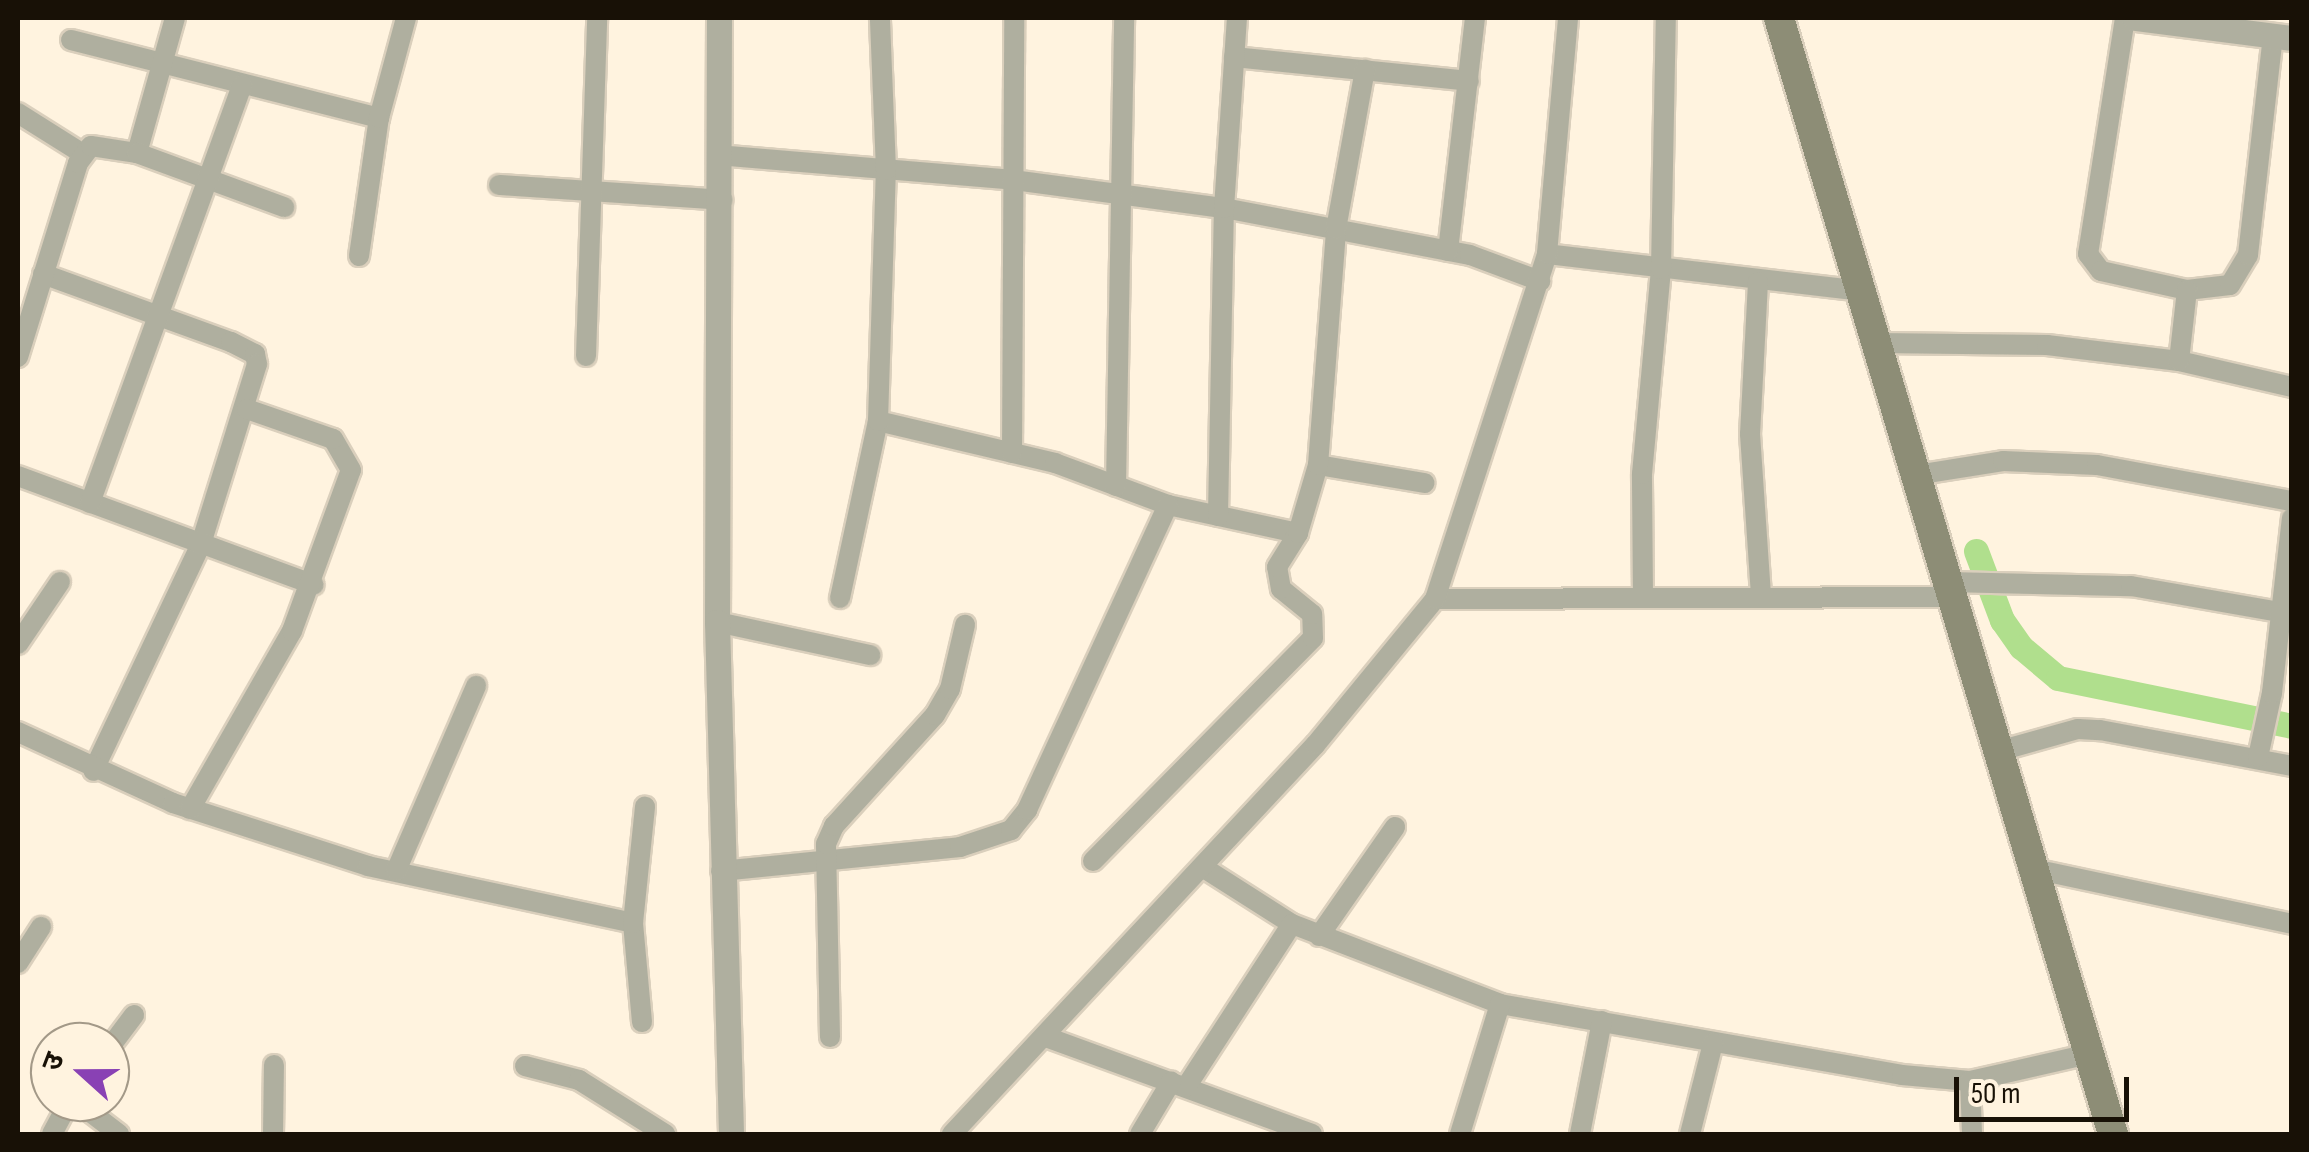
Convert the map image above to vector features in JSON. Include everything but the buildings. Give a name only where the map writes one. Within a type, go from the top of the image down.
[{"type":"main road","points":[[1779,18],[2113,1134]]},
{"type":"street","points":[[137,153],[175,18]]},
{"type":"street","points":[[358,256],[379,118],[406,18]]},
{"type":"street","points":[[586,356],[597,18]]},
{"type":"street","points":[[719,18],[718,155],[722,200],[718,622],[721,871],[731,1134]]},
{"type":"street","points":[[840,598],[878,421],[886,170],[880,18]]},
{"type":"street","points":[[1012,453],[1014,18]]},
{"type":"street","points":[[1116,486],[1124,18]]},
{"type":"street","points":[[1218,516],[1224,208],[1237,18]]},
{"type":"street","points":[[1448,251],[1475,18]]},
{"type":"street","points":[[952,1134],[1204,868],[1435,600],[1547,254],[1568,18]]},
{"type":"street","points":[[1644,597],[1642,474],[1660,268],[1666,18]]},
{"type":"street","points":[[2125,18],[2088,254],[2101,271],[2186,290],[2230,285],[2248,255],[2282,36],[2198,22],[2135,18]]},
{"type":"street","points":[[71,40],[379,118]]},
{"type":"street","points":[[1234,57],[1469,81]]},
{"type":"street","points":[[1093,861],[1307,649],[1316,626],[1312,614],[1276,580],[1276,567],[1298,533],[1318,465],[1336,229],[1365,70]]},
{"type":"street","points":[[90,503],[154,314],[242,85]]},
{"type":"street","points":[[18,113],[83,154]]},
{"type":"street","points":[[18,357],[83,154],[101,143],[284,208]]},
{"type":"street","points":[[718,155],[1013,180],[1224,208],[1448,251],[1540,280]]},
{"type":"street","points":[[499,186],[722,200]]},
{"type":"street","points":[[1547,254],[1758,282],[1861,291]]},
{"type":"street","points":[[43,274],[255,354],[256,384],[201,544],[93,770]]},
{"type":"street","points":[[1758,282],[1750,434],[1761,594]]},
{"type":"street","points":[[2179,361],[2186,290]]},
{"type":"street","points":[[1877,342],[2002,344],[2179,361],[2292,387]]},
{"type":"street","points":[[190,809],[314,585],[350,460],[333,439],[247,409]]},
{"type":"street","points":[[878,421],[1012,453],[1168,505],[1298,533]]},
{"type":"street","points":[[1916,475],[2002,461],[2097,465],[2292,502]]},
{"type":"street","points":[[1318,465],[1424,483]]},
{"type":"street","points":[[18,476],[314,585]]},
{"type":"street","points":[[721,871],[960,847],[1010,830],[1028,810],[1168,505]]},
{"type":"street","points":[[2259,751],[2277,697],[2292,518]]},
{"type":"street","points":[[1435,600],[1950,589],[2020,580],[2131,586],[2286,613]]},
{"type":"street","points":[[18,644],[60,582]]},
{"type":"street","points":[[718,622],[870,655]]},
{"type":"street","points":[[830,1037],[823,860],[834,826],[936,715],[950,689],[965,625]]},
{"type":"street","points":[[396,871],[476,686]]},
{"type":"street","points":[[1999,751],[2100,730],[2259,751],[2292,766]]},
{"type":"street","points":[[18,732],[93,770],[190,809],[396,871],[633,923]]},
{"type":"street","points":[[642,1022],[633,923],[645,807]]},
{"type":"street","points":[[1319,936],[1395,828]]},
{"type":"street","points":[[1204,868],[1292,924],[1500,1004],[1713,1043],[1970,1081],[2089,1054]]},
{"type":"street","points":[[2034,868],[2292,924]]},
{"type":"street","points":[[1140,1134],[1292,924]]},
{"type":"street","points":[[18,963],[41,927]]},
{"type":"street","points":[[1460,1134],[1500,1004]]},
{"type":"street","points":[[129,1022],[134,1015]]},
{"type":"street","points":[[1580,1134],[1602,1021]]},
{"type":"street","points":[[1046,1038],[1312,1134]]},
{"type":"street","points":[[1690,1134],[1713,1043]]},
{"type":"street","points":[[272,1134],[274,1065]]},
{"type":"street","points":[[525,1066],[579,1080],[665,1134]]},
{"type":"street","points":[[1970,1081],[1972,1134]]},
{"type":"street","points":[[1248,1134],[1260,1114]]},
{"type":"waterway","points":[[1976,551],[2002,620],[2021,647],[2058,678],[2292,726]]}]
